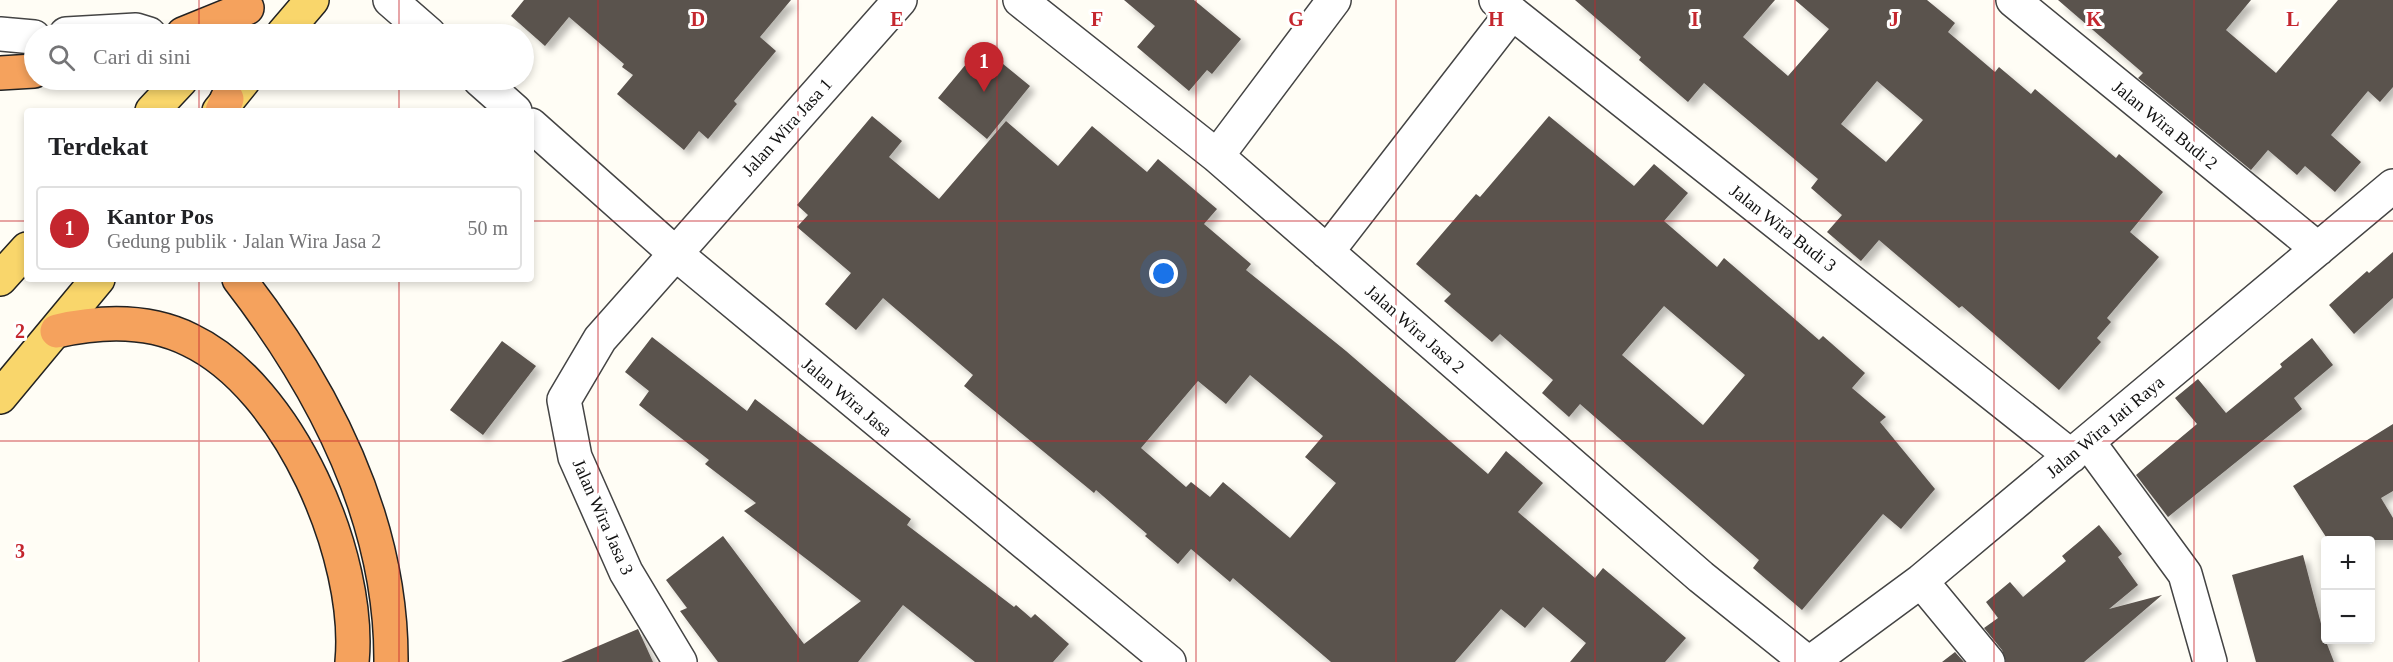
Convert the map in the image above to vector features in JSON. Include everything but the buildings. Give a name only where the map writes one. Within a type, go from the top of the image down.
[{"type":"highway","points":[[206,24],[251,4]]},
{"type":"highway","points":[[0,74],[24,71]]},
{"type":"highway","points":[[241,282],[275,329],[311,386],[333,426],[356,477],[380,558],[391,629],[391,662]]},
{"type":"highway","points":[[57,331],[96,323],[127,323],[171,332],[211,352],[231,367],[250,387],[291,440],[328,517],[347,585],[352,625],[352,662]]},
{"type":"main road","points":[[292,24],[312,0]]},
{"type":"main road","points":[[232,24],[251,4]]},
{"type":"main road","points":[[155,108],[172,90]]},
{"type":"main road","points":[[0,279],[24,252]]},
{"type":"main road","points":[[0,397],[96,282]]},
{"type":"street","points":[[390,0],[418,24]]},
{"type":"street","name":"Jalan Wira Jasa 1","points":[[676,254],[900,0]]},
{"type":"street","name":"Jalan Wira Jasa 2","points":[[1020,0],[1217,156],[1701,577],[1809,662]]},
{"type":"street","points":[[1217,156],[1334,0]]},
{"type":"street","name":"Jalan Wira Budi 2","points":[[2013,0],[2318,249]]},
{"type":"street","points":[[1327,252],[1504,7]]},
{"type":"street","name":"Jalan Wira Budi 3","points":[[1504,7],[2078,449],[2097,454],[2185,574],[2210,662]]},
{"type":"street","points":[[0,34],[24,36]]},
{"type":"street","points":[[491,90],[512,108]]},
{"type":"street","name":"Jalan Wira Jasa","points":[[534,128],[676,254],[1169,662]]},
{"type":"street","name":"Jalan Wira Jati Raya","points":[[1809,662],[1921,581],[2393,186]]},
{"type":"street","name":"Jalan Wira Jasa 3","points":[[676,254],[600,339],[564,400],[575,457],[626,572],[680,662]]},
{"type":"street","points":[[1921,581],[1988,662]]},
{"type":"place","name":"Kantor Pos","points":[[984,92]]}]
